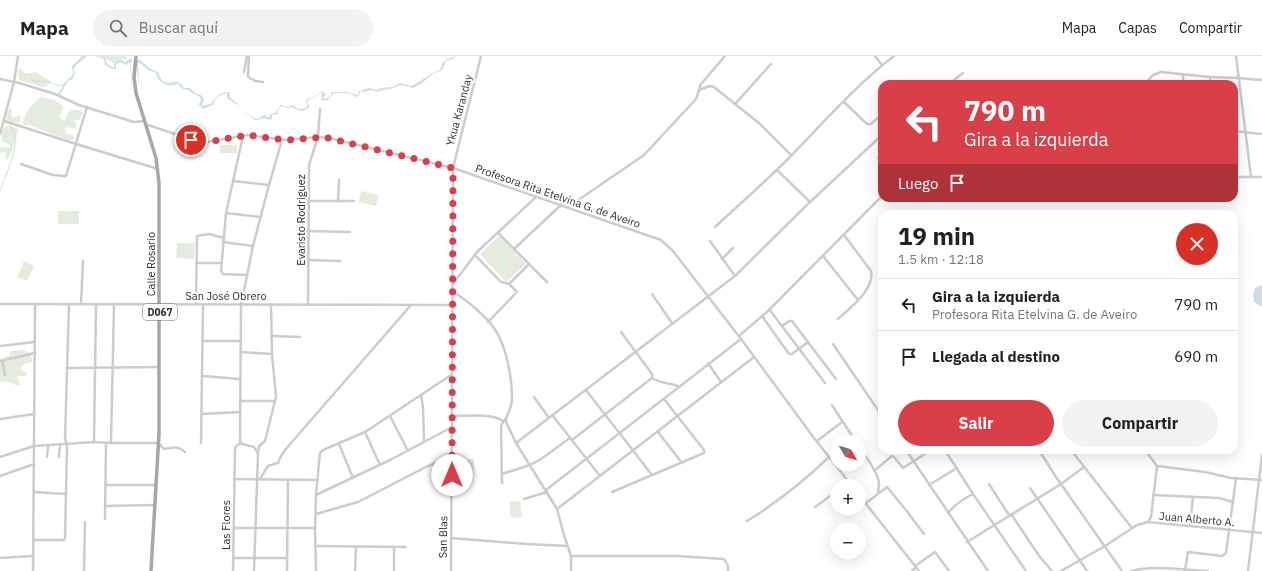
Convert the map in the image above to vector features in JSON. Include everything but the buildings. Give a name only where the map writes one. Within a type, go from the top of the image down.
[{"type":"main road","name":"Calle Rosario","points":[[136,56],[134,84],[154,150],[158,169],[160,219],[158,443],[151,571]]},
{"type":"street","points":[[0,134],[14,82],[18,56]]},
{"type":"street","points":[[244,72],[248,56]]},
{"type":"street","points":[[248,56],[248,77],[255,81],[263,82]]},
{"type":"street","points":[[568,208],[644,155],[689,108],[696,99],[698,90],[705,78],[725,56]]},
{"type":"street","points":[[875,56],[882,66]]},
{"type":"street","points":[[715,227],[777,170],[844,102],[894,56]]},
{"type":"street","points":[[1236,56],[1251,177]]},
{"type":"street","name":"Ykua Karanday","points":[[453,168],[481,57]]},
{"type":"street","points":[[735,104],[771,64]]},
{"type":"street","points":[[1149,80],[1153,75],[1168,72],[1183,75],[1262,80]]},
{"type":"street","points":[[954,80],[963,73]]},
{"type":"street","points":[[1183,75],[1183,80]]},
{"type":"street","name":"Profesora Rita Etelvina G. de Aveiro","points":[[0,79],[55,94],[72,102],[134,122],[145,122],[202,143],[243,136],[282,140],[299,140],[318,137],[329,138],[453,168],[664,242],[673,251],[708,296],[816,441],[847,479]]},
{"type":"street","points":[[698,90],[706,87],[714,87],[760,124],[791,156]]},
{"type":"street","points":[[844,102],[867,124],[871,124],[878,118]]},
{"type":"street","points":[[21,164],[53,175],[66,176],[87,107]]},
{"type":"street","name":"Evaristo Rodriguez","points":[[308,305],[309,165],[318,137],[320,109]]},
{"type":"street","points":[[4,121],[158,169]]},
{"type":"street","points":[[1238,131],[1262,134]]},
{"type":"street","points":[[243,136],[226,213],[221,272],[223,274],[246,274]]},
{"type":"street","points":[[516,443],[735,276],[810,202],[878,139]]},
{"type":"street","points":[[258,454],[254,447],[241,443],[241,305],[246,274],[282,140]]},
{"type":"street","name":"San Blas","points":[[451,571],[453,168]]},
{"type":"street","points":[[777,170],[810,202]]},
{"type":"street","points":[[1238,177],[1262,177]]},
{"type":"street","points":[[338,201],[339,180]]},
{"type":"street","points":[[233,181],[269,185]]},
{"type":"street","points":[[453,285],[475,255],[536,197]]},
{"type":"street","points":[[524,499],[546,491],[740,338],[878,200]]},
{"type":"street","points":[[308,201],[354,201]]},
{"type":"street","points":[[514,249],[561,205]]},
{"type":"street","points":[[226,213],[261,217]]},
{"type":"street","points":[[308,231],[350,232]]},
{"type":"street","points":[[498,233],[547,282]]},
{"type":"street","points":[[196,304],[197,236],[209,234],[224,238]]},
{"type":"street","points":[[838,319],[866,292],[871,271],[844,235]]},
{"type":"street","points":[[710,241],[722,260],[735,276]]},
{"type":"street","points":[[223,242],[253,246]]},
{"type":"street","points":[[722,260],[733,248]]},
{"type":"street","points":[[475,255],[500,282],[509,284],[516,293],[488,322]]},
{"type":"street","points":[[823,256],[858,300]]},
{"type":"street","points":[[309,260],[340,261]]},
{"type":"street","points":[[80,304],[82,261]]},
{"type":"street","points":[[196,263],[222,263]]},
{"type":"street","points":[[509,284],[529,264]]},
{"type":"street","points":[[453,292],[462,297],[488,322],[496,332],[500,339],[512,379],[512,406],[501,426],[502,483]]},
{"type":"street","points":[[652,294],[672,323]]},
{"type":"street","name":"San José Obrero","points":[[0,304],[452,306]]},
{"type":"street","points":[[33,571],[35,304]]},
{"type":"street","points":[[33,540],[65,539],[65,438],[69,304]]},
{"type":"street","points":[[94,442],[96,304]]},
{"type":"street","points":[[111,443],[114,304]]},
{"type":"street","points":[[201,443],[203,304]]},
{"type":"street","points":[[254,571],[259,446],[265,442],[276,397],[271,336],[271,304]]},
{"type":"street","points":[[258,479],[268,466],[278,463],[285,450],[411,305]]},
{"type":"street","points":[[769,309],[825,383]]},
{"type":"street","points":[[762,316],[789,354],[792,354],[808,342]]},
{"type":"street","points":[[782,326],[789,321],[792,321],[836,380]]},
{"type":"street","points":[[621,332],[652,374],[652,378]]},
{"type":"street","points":[[271,336],[300,336]]},
{"type":"street","points":[[203,341],[240,342]]},
{"type":"street","points":[[0,346],[35,342]]},
{"type":"street","points":[[833,344],[878,410]]},
{"type":"street","points":[[240,352],[272,354]]},
{"type":"street","points":[[5,375],[1,361],[35,353]]},
{"type":"street","points":[[557,509],[754,357]]},
{"type":"street","points":[[708,364],[721,382]]},
{"type":"street","points":[[68,368],[159,367]]},
{"type":"street","points":[[316,571],[316,495],[320,453],[322,450],[365,432],[451,374]]},
{"type":"street","points":[[202,376],[240,378]]},
{"type":"street","points":[[502,474],[530,465],[540,459],[571,439],[652,378]]},
{"type":"street","points":[[652,378],[678,386]]},
{"type":"street","points":[[586,390],[652,475]]},
{"type":"street","points":[[421,395],[423,407],[424,442]]},
{"type":"street","points":[[534,397],[549,418]]},
{"type":"street","points":[[612,492],[704,453],[664,398]]},
{"type":"street","points":[[240,401],[275,401]]},
{"type":"street","points":[[832,405],[851,435]]},
{"type":"street","points":[[202,414],[240,412]]},
{"type":"street","points":[[0,419],[34,414]]},
{"type":"street","points":[[390,416],[408,451]]},
{"type":"street","points":[[452,416],[487,416],[504,420],[516,443],[557,509],[571,556],[571,571]]},
{"type":"street","points":[[553,416],[600,476]]},
{"type":"street","points":[[816,441],[842,422]]},
{"type":"street","points":[[316,495],[408,451],[452,427]]},
{"type":"street","points":[[365,432],[380,465]]},
{"type":"street","points":[[658,432],[682,463]]},
{"type":"street","points":[[0,457],[34,446],[94,442],[158,443],[164,449],[173,447],[185,452]]},
{"type":"street","points":[[105,518],[106,443]]},
{"type":"street","name":"Las Flores","points":[[233,571],[235,450],[236,446],[241,443]]},
{"type":"street","points":[[339,444],[353,478]]},
{"type":"street","points":[[59,457],[60,445]]},
{"type":"street","points":[[47,457],[48,446]]},
{"type":"street","points":[[909,454],[988,571]]},
{"type":"street","points":[[874,471],[892,456],[903,468],[926,454]]},
{"type":"street","points":[[948,454],[972,494],[1026,571]]},
{"type":"street","points":[[1042,454],[1122,571]]},
{"type":"street","points":[[1074,454],[1132,528]]},
{"type":"street","points":[[1148,454],[1157,466],[1151,518],[1148,522]]},
{"type":"street","points":[[1248,571],[1262,455]]},
{"type":"street","points":[[747,522],[813,472],[829,457]]},
{"type":"street","points":[[866,458],[879,482],[878,494]]},
{"type":"street","points":[[316,514],[358,502],[426,467],[435,463],[452,460]]},
{"type":"street","points":[[0,476],[34,464]]},
{"type":"street","points":[[1157,466],[1205,472],[1236,478],[1260,480]]},
{"type":"street","points":[[967,542],[1061,484],[1084,467]]},
{"type":"street","points":[[929,485],[957,468]]},
{"type":"street","points":[[1185,570],[1188,552],[1222,556],[1226,553],[1236,478]]},
{"type":"street","points":[[234,479],[317,480]]},
{"type":"street","points":[[287,571],[288,480]]},
{"type":"street","points":[[989,484],[1040,557],[1052,571]]},
{"type":"street","points":[[105,485],[156,485]]},
{"type":"street","points":[[919,571],[866,503],[887,487],[924,534]]},
{"type":"street","points":[[1030,488],[1036,499],[1087,571]]},
{"type":"street","points":[[34,492],[66,494]]},
{"type":"street","points":[[948,513],[956,504],[972,494]]},
{"type":"street","points":[[1153,495],[1219,498],[1233,502]]},
{"type":"street","points":[[815,507],[830,496]]},
{"type":"street","points":[[1190,526],[1193,497]]},
{"type":"street","points":[[105,506],[155,505]]},
{"type":"street","points":[[84,571],[85,522]]},
{"type":"street","name":"Juan Alberto A.","points":[[1061,571],[1105,546],[1132,528],[1148,522],[1262,533]]},
{"type":"street","points":[[234,528],[315,528]]},
{"type":"street","points":[[451,538],[567,546]]},
{"type":"street","points":[[316,546],[406,547]]},
{"type":"street","points":[[355,571],[356,547]]},
{"type":"street","points":[[394,547],[394,571]]},
{"type":"street","points":[[912,571],[935,552],[949,571]]},
{"type":"street","points":[[0,558],[33,556]]},
{"type":"street","points":[[571,556],[670,556],[724,559],[727,562],[728,571]]},
{"type":"street","points":[[233,558],[287,558]]},
{"type":"street","points":[[1131,571],[1145,569],[1208,571]]},
{"type":"shaded area","points":[[99,56],[127,56],[127,59],[121,59],[124,62],[116,64]]},
{"type":"shaded area","points":[[20,68],[26,74],[36,72],[51,81],[46,86],[42,87],[21,81],[19,80],[18,71]]},
{"type":"shaded area","points":[[41,97],[54,100],[62,105],[63,109],[60,116],[64,121],[71,110],[80,110],[83,113],[80,119],[74,120],[77,125],[75,129],[65,128],[66,134],[68,133],[73,135],[74,139],[70,141],[29,125],[23,125],[26,113]]},
{"type":"shaded area","points":[[10,108],[12,109],[11,116],[19,116],[21,114],[20,121],[18,123],[7,121],[6,113]]},
{"type":"shaded area","points":[[6,126],[18,129],[11,153],[7,160],[4,152],[0,153],[0,147],[10,148],[11,146],[1,139],[2,131]]},
{"type":"shaded area","points":[[220,145],[237,145],[237,153],[220,153]]},
{"type":"shaded area","points":[[361,191],[378,195],[376,206],[359,202]]},
{"type":"shaded area","points":[[58,211],[79,211],[79,224],[58,224]]},
{"type":"shaded area","points":[[499,236],[526,264],[506,282],[480,254]]},
{"type":"shaded area","points":[[177,243],[195,243],[194,259],[176,258]]},
{"type":"shaded area","points":[[24,261],[34,266],[27,281],[17,277]]},
{"type":"shaded area","points":[[10,351],[27,351],[32,358],[32,362],[24,364],[20,368],[23,372],[27,372],[25,376],[17,376],[20,385],[0,382],[0,361],[9,355]]},
{"type":"shaded area","points":[[460,459],[474,459],[473,481],[460,481]]},
{"type":"shaded area","points":[[520,501],[522,517],[511,518],[509,502]]},
{"type":"water","points":[[82,56],[87,56],[76,65],[73,70],[75,72],[73,79],[68,81],[60,95],[58,94],[63,86],[47,82],[35,82],[17,76],[31,79],[36,81],[48,81],[63,85],[73,74],[72,66]]},
{"type":"water","points":[[94,56],[105,57],[107,64],[114,68],[114,64],[120,60],[125,62],[132,59],[132,93],[130,62],[126,65],[120,62],[116,64],[116,69],[112,69],[105,65],[104,59]]},
{"type":"water","points":[[456,56],[453,59],[446,61],[443,69],[439,72],[434,73],[413,88],[401,85],[379,92],[371,90],[364,92],[361,91],[357,97],[348,93],[334,93],[327,101],[321,100],[322,92],[314,98],[309,99],[307,102],[310,106],[306,110],[299,110],[292,107],[286,108],[282,106],[278,110],[278,114],[272,115],[271,120],[264,118],[255,120],[244,111],[254,118],[258,119],[264,115],[270,118],[269,115],[275,113],[281,105],[287,107],[292,105],[299,109],[306,108],[308,105],[306,102],[307,99],[314,97],[322,91],[326,94],[323,99],[328,98],[331,93],[334,92],[346,92],[358,95],[359,91],[369,88],[377,90],[381,88],[393,87],[400,83],[411,86],[433,73],[439,71],[445,61]]},
{"type":"water","points":[[137,60],[140,60],[149,68],[158,72],[160,78],[166,83],[178,82],[184,88],[190,88],[196,94],[202,96],[204,101],[202,106],[211,104],[218,95],[228,92],[230,93],[229,97],[237,103],[242,109],[227,98],[227,93],[216,98],[213,105],[203,109],[199,105],[201,100],[199,96],[189,90],[182,89],[178,84],[164,84],[159,80],[156,73],[148,70],[138,63],[139,88],[136,64]]},
{"type":"water","points":[[1262,285],[1262,306],[1260,306],[1254,302],[1253,294],[1255,288]]},
{"type":"waterway","points":[[0,191],[12,159],[16,139],[10,125]]},
{"type":"route","points":[[191,140],[208,142],[247,135],[286,140],[324,137],[453,168],[451,374],[452,475]]}]
